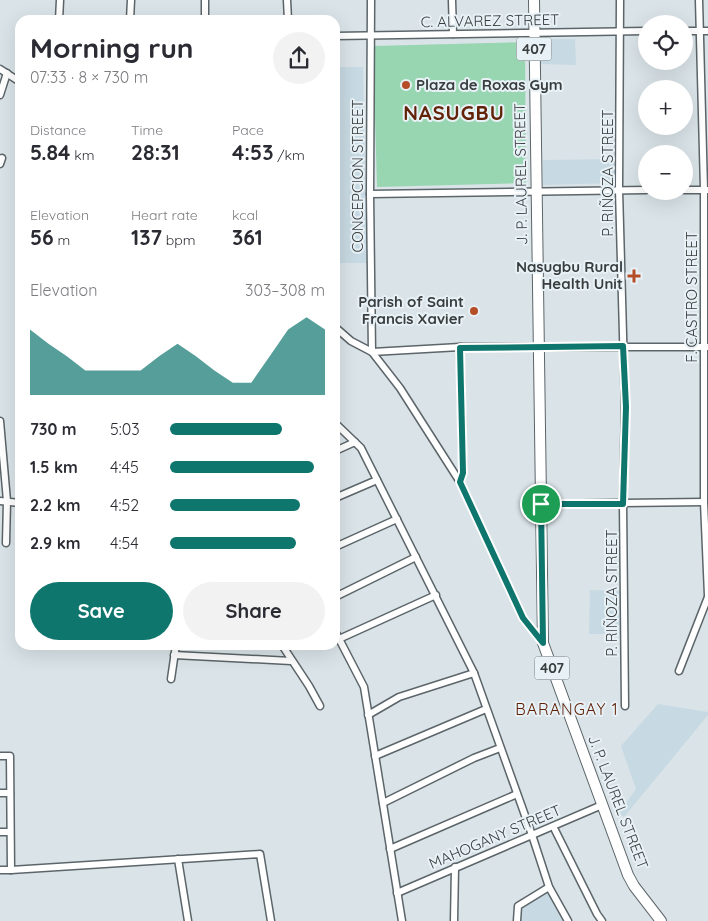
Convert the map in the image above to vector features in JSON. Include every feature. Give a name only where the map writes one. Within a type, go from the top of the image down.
[{"type":"main road","name":"J. P. LAUREL STREET","points":[[534,0],[543,643],[628,875],[639,893],[661,921]]},
{"type":"street","points":[[59,15],[60,0]]},
{"type":"street","points":[[130,15],[131,0]]},
{"type":"street","points":[[204,0],[205,15]]},
{"type":"street","points":[[287,0],[288,15]]},
{"type":"street","name":"CONCEPCION STREET","points":[[371,0],[370,194],[372,352]]},
{"type":"street","points":[[452,0],[454,34]]},
{"type":"street","name":"P. RIÑOZA STREET","points":[[620,0],[619,190],[626,407],[623,504],[625,706]]},
{"type":"street","name":"F. CASTRO STREET","points":[[679,671],[708,596],[704,502],[706,190],[699,0]]},
{"type":"street","name":"C. ALVAREZ STREET","points":[[340,36],[638,31]]},
{"type":"street","points":[[693,31],[708,31]]},
{"type":"street","points":[[0,69],[15,79]]},
{"type":"street","points":[[0,95],[7,73]]},
{"type":"street","points":[[370,194],[638,190]]},
{"type":"street","points":[[693,190],[706,190]]},
{"type":"street","points":[[340,331],[351,341],[372,352],[400,388],[460,482],[523,618],[543,643]]},
{"type":"street","points":[[372,352],[539,346],[706,347]]},
{"type":"street","points":[[460,348],[463,473],[460,482]]},
{"type":"street","points":[[0,421],[6,543]]},
{"type":"street","points":[[340,428],[361,448],[474,673],[549,888],[568,921]]},
{"type":"street","points":[[340,449],[355,442]]},
{"type":"street","points":[[340,496],[377,480]]},
{"type":"street","points":[[541,504],[704,502]]},
{"type":"street","points":[[340,545],[397,519]]},
{"type":"street","points":[[340,595],[416,557]]},
{"type":"street","points":[[340,639],[436,595]]},
{"type":"street","points":[[340,641],[364,686],[402,921]]},
{"type":"street","points":[[171,680],[175,650]]},
{"type":"street","points":[[285,650],[320,706]]},
{"type":"street","points":[[174,655],[291,661]]},
{"type":"street","points":[[368,715],[398,697],[474,673]]},
{"type":"street","points":[[375,756],[486,709]]},
{"type":"street","points":[[383,803],[474,758],[500,748]]},
{"type":"street","points":[[0,756],[10,756],[11,870]]},
{"type":"street","points":[[0,793],[10,794]]},
{"type":"street","points":[[390,849],[517,794]]},
{"type":"street","name":"MAHOGANY STREET","points":[[397,893],[602,805]]},
{"type":"street","points":[[555,830],[602,921]]},
{"type":"street","points":[[0,832],[10,832]]},
{"type":"street","points":[[0,870],[260,854],[271,921]]},
{"type":"street","points":[[178,859],[188,921]]},
{"type":"street","points":[[454,921],[455,867]]},
{"type":"street","points":[[517,921],[518,906],[549,888]]},
{"type":"shaded area","points":[[536,39],[575,39],[576,65],[538,64]]},
{"type":"shaded area","points":[[340,67],[363,67],[367,263],[340,263]]},
{"type":"shaded area","points":[[614,159],[615,183],[543,185],[543,160]]},
{"type":"shaded area","points":[[590,590],[622,591],[622,634],[589,634]]},
{"type":"shaded area","points":[[658,704],[708,712],[708,715],[624,817],[619,813],[636,789],[621,746]]},
{"type":"shaded area","points":[[548,890],[566,921],[519,921],[519,907]]},
{"type":"green space","points":[[525,42],[526,183],[377,187],[373,46]]},
{"type":"place","name":"Plaza de Roxas Gym","points":[[406,85]]},
{"type":"place","name":"Nasugbu Rural Health Unit","points":[[634,276]]},
{"type":"place","name":"Parish of Saint Francis Xavier","points":[[474,311]]},
{"type":"district","name":"NASUGBU","points":[[454,113]]},
{"type":"district","name":"BARANGAY 1","points":[[567,709]]},
{"type":"route","points":[[623,346],[626,407],[623,504],[541,504],[543,643],[523,618],[460,482],[463,473],[460,348],[623,346]]}]
